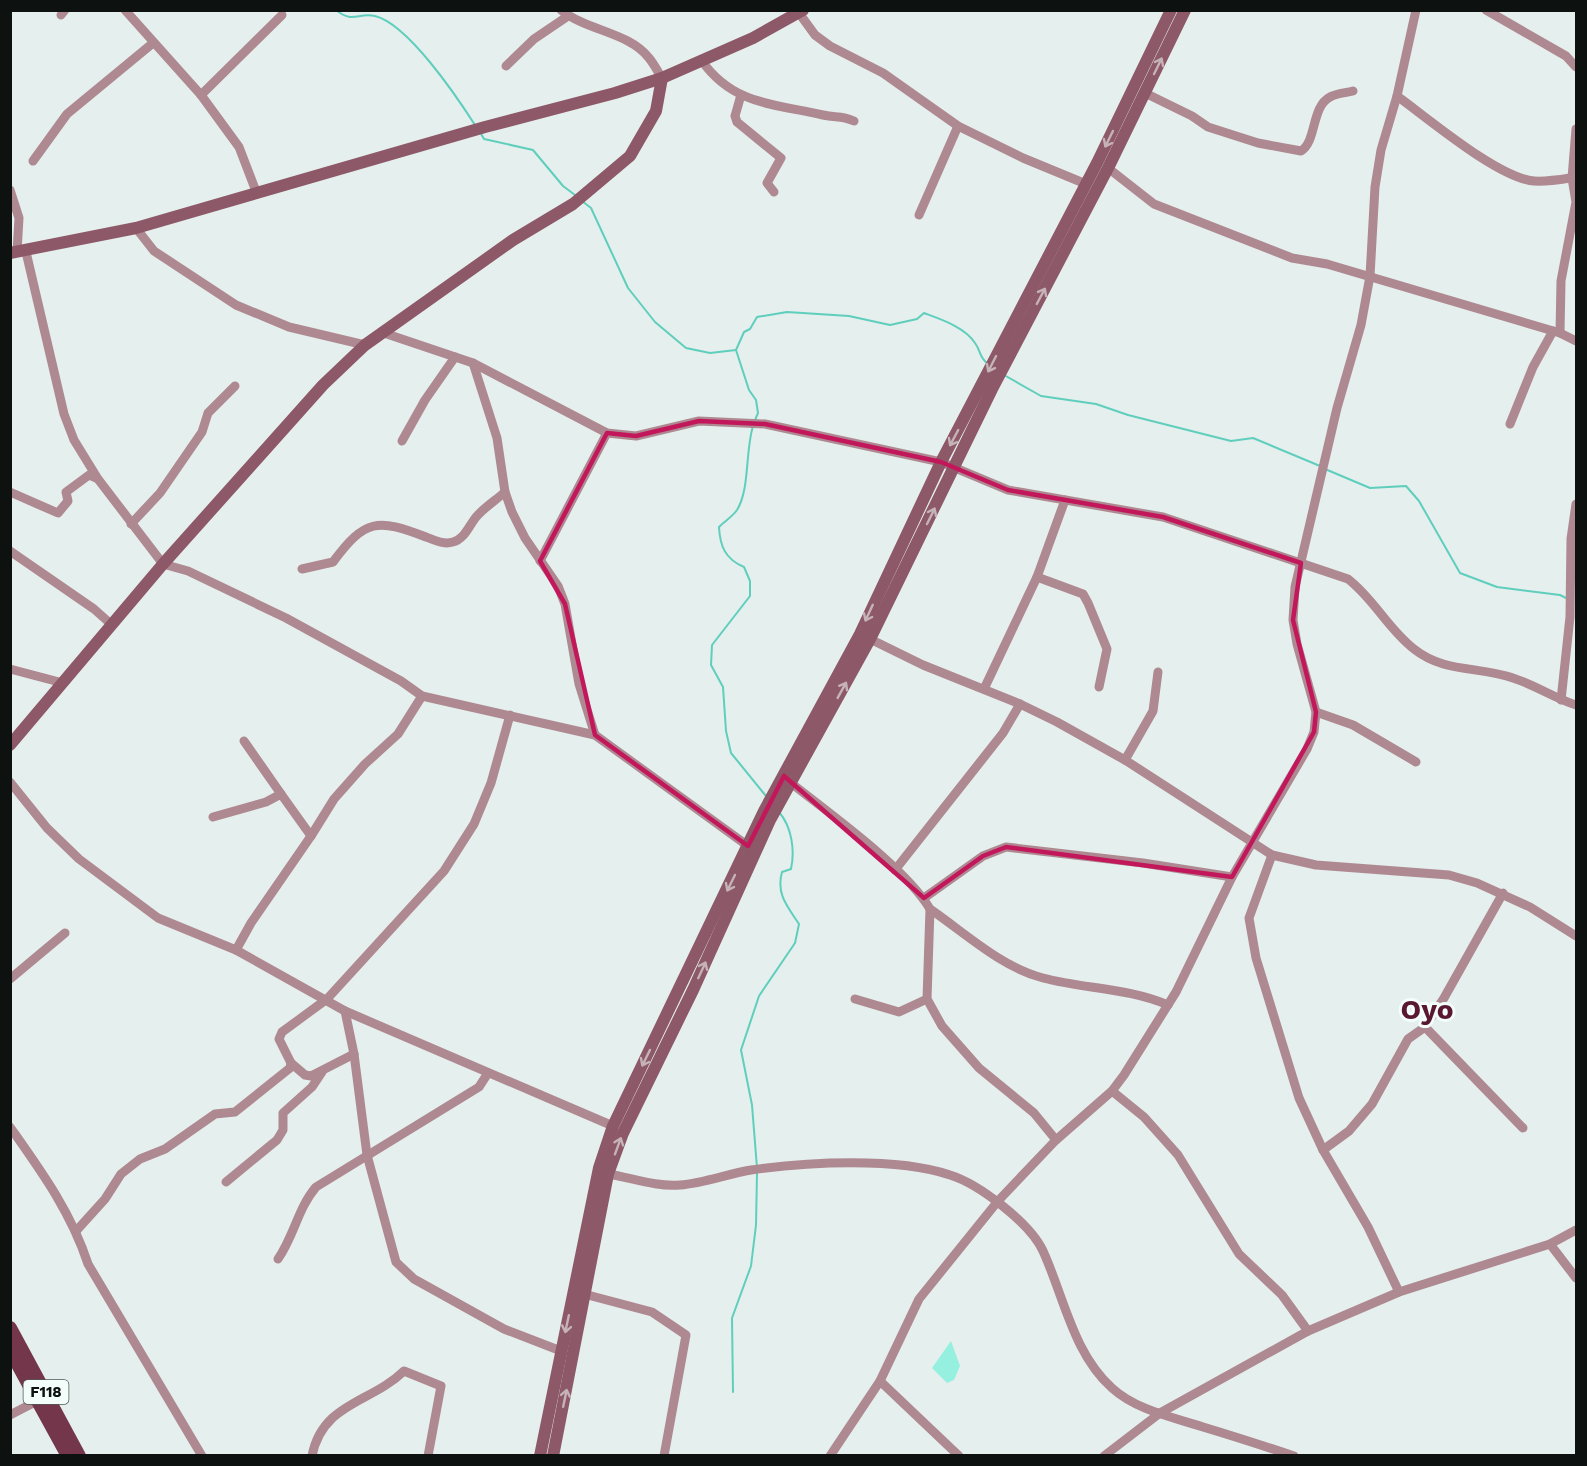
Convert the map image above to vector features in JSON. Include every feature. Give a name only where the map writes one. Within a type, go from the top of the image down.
[{"type":"main road","points":[[1008,345],[1108,168],[1171,10]]},
{"type":"main road","points":[[780,793],[791,783],[808,741],[870,639],[955,468],[987,388],[1086,184],[1126,118],[1145,93],[1185,10]]},
{"type":"main road","points":[[18,252],[136,228],[662,78],[702,61],[801,12]]},
{"type":"main road","points":[[10,745],[164,564],[323,386],[365,345],[513,240],[573,204],[630,156],[656,111],[662,78]]},
{"type":"main road","points":[[540,1455],[552,1428],[584,1294],[608,1174],[623,1133],[748,846],[808,741],[941,462],[987,388]]},
{"type":"main road","points":[[553,1455],[552,1428],[561,1351],[599,1168],[613,1126],[687,987],[767,815]]},
{"type":"main road","name":"F118","points":[[10,1328],[80,1455]]},
{"type":"main road","name":"F118","points":[[10,1350],[68,1455]]},
{"type":"street","points":[[125,10],[201,94],[239,147],[257,194]]},
{"type":"street","points":[[830,1455],[880,1381],[919,1299],[998,1201],[1056,1140],[1112,1091],[1168,1005],[1232,877],[1307,749],[1314,732],[1316,712],[1297,644],[1293,620],[1295,587],[1328,446],[1361,325],[1370,276],[1375,187],[1416,10]]},
{"type":"street","points":[[1486,10],[1566,56],[1576,67]]},
{"type":"street","points":[[801,12],[815,35],[830,46],[883,73],[958,126],[1023,158],[1086,184]]},
{"type":"street","points":[[506,66],[565,13],[586,26],[633,44],[648,57],[662,78]]},
{"type":"street","points":[[201,94],[282,15]]},
{"type":"street","points":[[33,160],[67,114],[153,43]]},
{"type":"street","points":[[702,61],[714,78],[741,95],[750,96],[761,103],[826,116],[842,115],[854,121]]},
{"type":"street","points":[[1145,93],[1192,116],[1208,127],[1258,143],[1301,151],[1306,147],[1316,118],[1326,100],[1332,96],[1353,91]]},
{"type":"street","points":[[741,95],[735,116],[737,122],[781,158],[767,183],[774,192]]},
{"type":"street","points":[[1397,96],[1489,163],[1535,181],[1574,178]]},
{"type":"street","points":[[919,215],[958,126]]},
{"type":"street","points":[[1510,424],[1533,367],[1557,332],[1561,281],[1576,202],[1574,178],[1576,129]]},
{"type":"street","points":[[1108,168],[1154,204],[1292,258],[1327,264],[1370,276],[1557,332],[1576,341]]},
{"type":"street","points":[[10,190],[19,218],[18,252],[64,414],[74,440],[131,525],[164,564],[188,572],[286,618],[401,681],[422,696],[595,735],[748,846]]},
{"type":"street","points":[[136,228],[154,251],[236,305],[289,327],[365,345]]},
{"type":"street","points":[[381,332],[473,363],[607,433],[636,436],[699,421],[765,424],[941,462],[1008,490],[1163,517],[1348,579],[1365,594],[1412,648],[1425,657],[1452,669],[1479,668],[1522,681],[1576,705]]},
{"type":"street","points":[[402,441],[425,400],[455,357]]},
{"type":"street","points":[[473,363],[497,438],[505,492],[525,538],[558,586],[565,604],[579,684],[595,735]]},
{"type":"street","points":[[131,525],[160,493],[202,432],[208,413],[235,386]]},
{"type":"street","points":[[540,561],[607,433]]},
{"type":"street","points":[[10,492],[58,513],[68,501],[66,492],[89,475],[98,479]]},
{"type":"street","points":[[302,569],[333,562],[352,537],[365,528],[384,524],[396,525],[441,543],[453,542],[462,537],[477,515],[505,492]]},
{"type":"street","points":[[984,689],[1037,577],[1065,500]]},
{"type":"street","points":[[1561,700],[1570,617],[1571,539],[1576,504]]},
{"type":"street","points":[[10,551],[94,609],[112,625]]},
{"type":"street","points":[[1037,577],[1083,594],[1107,649],[1099,687]]},
{"type":"street","points":[[870,639],[923,665],[1020,704],[1125,760],[1272,855],[1342,868],[1449,875],[1503,893],[1576,936]]},
{"type":"street","points":[[10,669],[63,683]]},
{"type":"street","points":[[1125,760],[1153,711],[1158,672]]},
{"type":"street","points":[[236,950],[251,922],[334,799],[365,764],[398,734],[422,696]]},
{"type":"street","points":[[895,870],[1003,733],[1020,704]]},
{"type":"street","points":[[1316,712],[1353,725],[1416,762]]},
{"type":"street","points":[[354,1054],[322,1072],[304,1075],[291,1063],[279,1039],[282,1032],[327,999],[444,871],[474,824],[491,783],[510,715]]},
{"type":"street","points":[[244,741],[311,836]]},
{"type":"street","points":[[10,782],[47,828],[79,859],[158,918],[236,950],[345,1011],[613,1126]]},
{"type":"street","points":[[791,783],[895,870],[924,898],[930,909],[1006,962],[1030,974],[1144,995],[1168,1005]]},
{"type":"street","points":[[213,816],[266,802],[280,794]]},
{"type":"street","points":[[924,898],[982,856],[1006,847],[1109,858],[1232,877]]},
{"type":"street","points":[[1272,855],[1252,907],[1250,932],[1299,1098],[1323,1150],[1368,1227],[1399,1292]]},
{"type":"street","points":[[1323,1150],[1361,1119],[1372,1104],[1408,1039],[1425,1027],[1503,893]]},
{"type":"street","points":[[930,909],[927,999],[942,1026],[979,1068],[1034,1113],[1056,1140]]},
{"type":"street","points":[[10,979],[65,933]]},
{"type":"street","points":[[855,999],[899,1012],[927,999]]},
{"type":"street","points":[[345,1011],[354,1054],[367,1155],[396,1262],[414,1279],[504,1329],[561,1351]]},
{"type":"street","points":[[1425,1027],[1523,1128]]},
{"type":"street","points":[[77,1230],[105,1199],[121,1174],[140,1159],[189,1134],[201,1121],[214,1114],[235,1112],[290,1068],[291,1063]]},
{"type":"street","points":[[226,1182],[277,1140],[283,1130],[283,1113],[312,1087],[322,1072]]},
{"type":"street","points":[[278,1259],[292,1238],[303,1202],[316,1186],[479,1087],[488,1073]]},
{"type":"street","points":[[1112,1091],[1144,1117],[1178,1155],[1239,1254],[1282,1295],[1308,1331]]},
{"type":"street","points":[[10,1127],[56,1191],[77,1230],[88,1264],[202,1455]]},
{"type":"street","points":[[608,1174],[654,1184],[681,1185],[752,1170],[830,1164],[906,1166],[950,1175],[984,1191],[998,1201],[1042,1249],[1073,1331],[1100,1376],[1121,1396],[1160,1413],[1294,1455]]},
{"type":"street","points":[[1104,1455],[1160,1413],[1308,1331],[1399,1292],[1550,1244],[1576,1230]]},
{"type":"street","points":[[1550,1244],[1576,1278]]},
{"type":"street","points":[[584,1294],[652,1312],[686,1335],[664,1455]]},
{"type":"street","points":[[312,1455],[321,1428],[336,1413],[389,1386],[404,1371],[441,1386],[428,1455]]},
{"type":"street","points":[[880,1381],[959,1455]]},
{"type":"street","points":[[10,1415],[39,1400]]},
{"type":"highlighted area","points":[[699,421],[765,424],[941,462],[1008,490],[1163,517],[1301,563],[1293,620],[1316,712],[1314,732],[1232,877],[1006,847],[983,856],[924,898],[784,776],[748,846],[595,735],[565,604],[540,561],[607,433],[636,436]]},
{"type":"green space","points":[[951,1341],[960,1366],[954,1380],[947,1383],[932,1368]]},
{"type":"waterway","points":[[336,10],[351,17],[375,16],[402,32],[431,63],[475,125]]},
{"type":"waterway","points":[[480,132],[484,139],[533,150],[563,186],[575,195]]},
{"type":"waterway","points":[[582,201],[591,208],[628,288],[655,322],[686,348],[710,353],[736,350],[744,332],[750,329],[757,317],[787,312],[849,316],[890,325],[917,319],[924,313],[965,332],[971,337],[987,363]]},
{"type":"waterway","points":[[736,350],[749,390],[756,400],[758,413],[755,420]]},
{"type":"waterway","points":[[1004,375],[1041,396],[1096,404],[1128,415],[1231,441],[1253,438],[1320,466]]},
{"type":"waterway","points":[[753,426],[741,501],[735,512],[719,527],[721,540],[728,556],[744,567],[750,581],[750,596],[712,645],[711,665],[723,687],[726,731],[731,753],[766,796]]},
{"type":"waterway","points":[[1325,469],[1370,488],[1406,486],[1419,501],[1460,573],[1497,587],[1560,595],[1568,599]]},
{"type":"waterway","points":[[757,1168],[752,1105],[741,1050],[759,996],[795,943],[799,924],[787,905],[780,887],[782,872],[791,869],[793,855],[790,832],[779,812]]},
{"type":"waterway","points":[[733,1392],[732,1318],[751,1266],[756,1225],[757,1173]]},
{"type":"district","name":"Oyo","points":[[1427,1009]]}]
